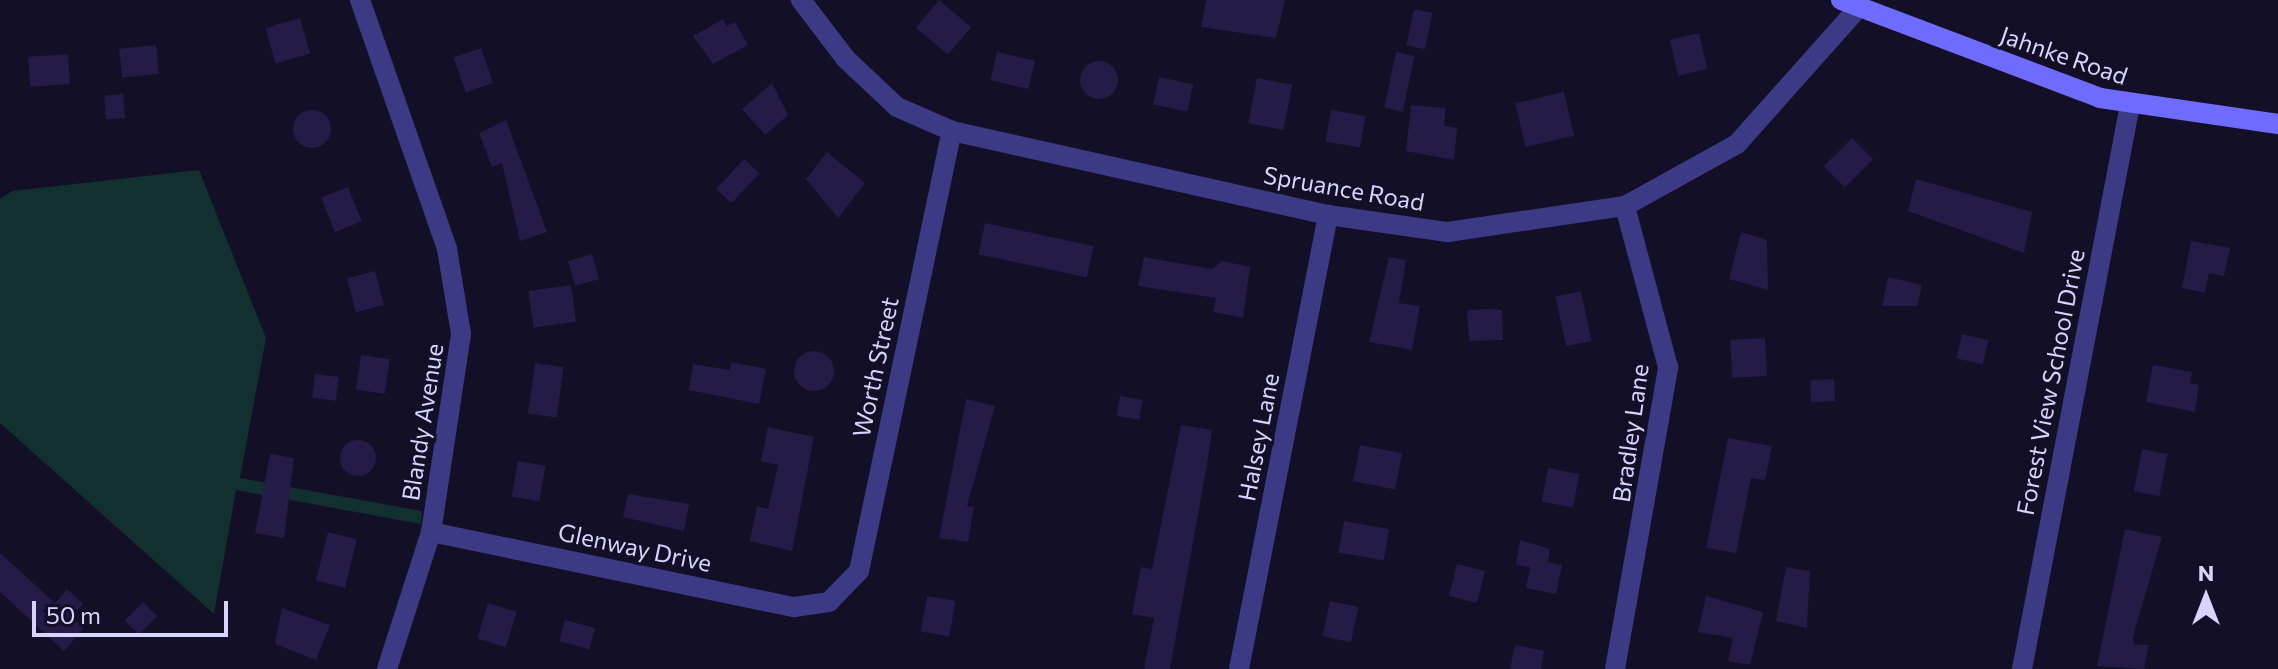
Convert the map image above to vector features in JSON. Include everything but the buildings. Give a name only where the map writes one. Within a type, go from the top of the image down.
[{"type":"main road","name":"Jahnke Road","points":[[1850,4],[2130,105],[2278,124]]},
{"type":"street","name":"Blandy Avenue","points":[[360,0],[443,235],[460,314],[460,367],[431,532],[387,669]]},
{"type":"street","name":"Spruance Road","points":[[801,0],[846,59],[897,107],[952,131],[1328,215],[1448,232],[1625,206],[1737,144],[1850,4]]},
{"type":"street","name":"Forest View School Drive","points":[[2022,669],[2130,105]]},
{"type":"street","name":"Worth Street","points":[[829,602],[859,571],[952,131]]},
{"type":"street","name":"Bradley Lane","points":[[1615,669],[1668,367],[1625,206]]},
{"type":"street","name":"Halsey Lane","points":[[1239,669],[1328,215]]},
{"type":"street","name":"Glenway Drive","points":[[431,532],[794,607],[829,602]]},
{"type":"green space","points":[[199,170],[266,338],[240,478],[422,511],[421,524],[236,490],[214,614],[0,423],[0,199],[12,191]]}]
